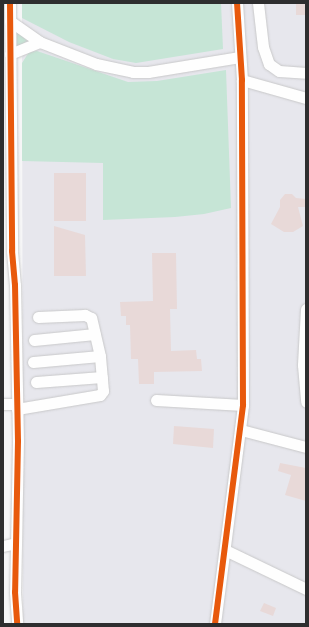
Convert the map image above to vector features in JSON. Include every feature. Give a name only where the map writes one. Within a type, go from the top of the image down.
[{"type":"street","points":[[10,3],[7,140],[8,267],[15,285],[17,407],[17,624]]},
{"type":"street","points":[[215,624],[243,405],[242,80],[237,3]]},
{"type":"street","points":[[258,3],[263,47],[269,64],[279,71],[306,74]]},
{"type":"street","points":[[10,21],[40,42],[96,64],[133,72],[148,72],[240,57]]},
{"type":"street","points":[[10,54],[40,42]]},
{"type":"street","points":[[242,80],[306,98]]},
{"type":"street","points":[[306,309],[304,365],[306,402]]},
{"type":"street","points":[[3,404],[17,407],[100,395],[103,391],[100,356],[90,318],[85,315],[38,317]]},
{"type":"street","points":[[34,340],[95,334]]},
{"type":"street","points":[[33,362],[100,356]]},
{"type":"street","points":[[36,382],[102,377]]},
{"type":"street","points":[[156,400],[243,405]]},
{"type":"street","points":[[241,430],[306,446]]},
{"type":"street","points":[[3,546],[16,543]]},
{"type":"street","points":[[225,550],[306,590]]},
{"type":"shaded area","points":[[22,3],[306,3],[306,624],[23,624]]},
{"type":"green space","points":[[22,3],[221,3],[223,49],[136,63],[113,59],[69,42],[22,18]]},
{"type":"green space","points":[[17,31],[27,41],[16,48]]},
{"type":"green space","points":[[37,51],[128,82],[157,81],[226,70],[231,208],[204,214],[175,217],[103,220],[103,163],[22,161],[22,63],[29,52]]},
{"type":"building","points":[[296,3],[306,3],[306,15],[296,15]]},
{"type":"building","points":[[54,173],[86,173],[86,221],[54,221]]},
{"type":"building","points":[[285,194],[292,194],[296,198],[306,199],[306,207],[298,207],[303,226],[293,232],[284,232],[271,224],[280,207],[280,200]]},
{"type":"building","points":[[54,226],[85,235],[86,276],[54,276]]},
{"type":"building","points":[[152,253],[176,253],[177,309],[170,309],[171,351],[196,350],[197,359],[201,359],[202,371],[154,372],[154,384],[139,384],[138,359],[131,359],[130,325],[126,325],[126,316],[121,316],[120,302],[153,301]]},
{"type":"building","points":[[174,426],[214,429],[213,448],[173,444]]},
{"type":"building","points":[[280,463],[306,468],[306,501],[285,495],[291,475],[278,471]]},
{"type":"building","points":[[264,603],[276,608],[273,616],[260,611]]},
{"type":"cycle path","points":[[10,3],[12,251],[15,285],[18,441],[15,592],[17,624]]},
{"type":"cycle path","points":[[215,624],[243,405],[242,80],[237,3]]}]
